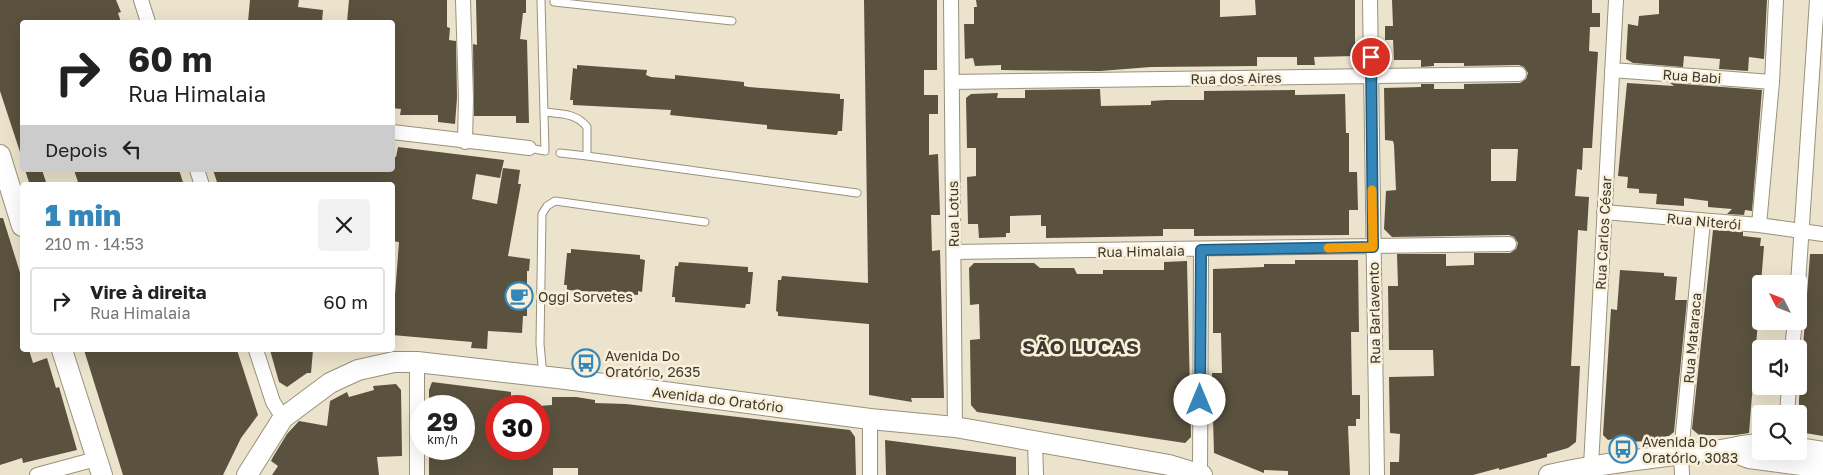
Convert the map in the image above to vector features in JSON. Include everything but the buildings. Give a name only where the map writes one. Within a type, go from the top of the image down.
[{"type":"main road","points":[[0,155],[20,220]]},
{"type":"main road","points":[[63,352],[99,467]]},
{"type":"main road","name":"Avenida do Oratório","points":[[247,475],[283,418],[330,383],[358,370],[394,362],[417,362],[542,376],[870,419],[955,427],[1169,465],[1201,475]]},
{"type":"main road","points":[[1549,475],[1591,466],[1728,450],[1739,446],[1752,445]]},
{"type":"main road","points":[[1807,449],[1823,452]]},
{"type":"main road","points":[[1728,450],[1750,458],[1823,468]]},
{"type":"street","points":[[141,0],[147,20]]},
{"type":"street","points":[[463,0],[466,98],[465,142]]},
{"type":"street","name":"Rua Lotus","points":[[951,0],[955,427]]},
{"type":"street","name":"Rua Barlavento","points":[[1370,0],[1377,475]]},
{"type":"street","name":"Rua Carlos César","points":[[1591,466],[1616,0]]},
{"type":"street","points":[[1760,225],[1772,82],[1776,0]]},
{"type":"street","points":[[1799,275],[1817,0]]},
{"type":"street","name":"Rua Babi","points":[[1612,70],[1772,82]]},
{"type":"street","name":"Rua dos Aires","points":[[952,82],[1520,74]]},
{"type":"street","points":[[395,132],[529,148]]},
{"type":"street","name":"Rua Niterói","points":[[1604,212],[1760,225],[1823,234]]},
{"type":"street","name":"Rua Mataraca","points":[[1682,475],[1682,454],[1703,221]]},
{"type":"street","name":"Rua Himalaia","points":[[954,252],[1201,250],[1509,244]]},
{"type":"street","points":[[1201,250],[1201,475]]},
{"type":"street","points":[[257,352],[273,402],[283,418]]},
{"type":"street","points":[[417,362],[417,475]]},
{"type":"street","points":[[870,419],[870,475]]},
{"type":"street","points":[[1035,441],[1036,475]]},
{"type":"street","points":[[37,475],[99,467]]},
{"type":"lane","points":[[529,148],[545,151],[541,0]]},
{"type":"lane","points":[[554,0],[554,2],[732,21]]},
{"type":"lane","points":[[544,112],[571,115],[581,120],[587,127],[587,156]]},
{"type":"lane","points":[[560,153],[857,193]]},
{"type":"lane","points":[[542,376],[540,344],[542,214],[547,206],[555,201],[706,222]]},
{"type":"slow traffic","points":[[1328,248],[1373,247],[1372,190]]},
{"type":"place","name":"Oggi Sorvetes","points":[[519,296]]},
{"type":"place","name":"Avenida Do Oratório, 2635","points":[[586,363]]},
{"type":"place","name":"Avenida Do Oratório, 3083","points":[[1623,449]]},
{"type":"district","name":"SÃO LUCAS","points":[[1081,346]]},
{"type":"route","points":[[1200,400],[1201,250],[1373,247],[1371,57]]}]
